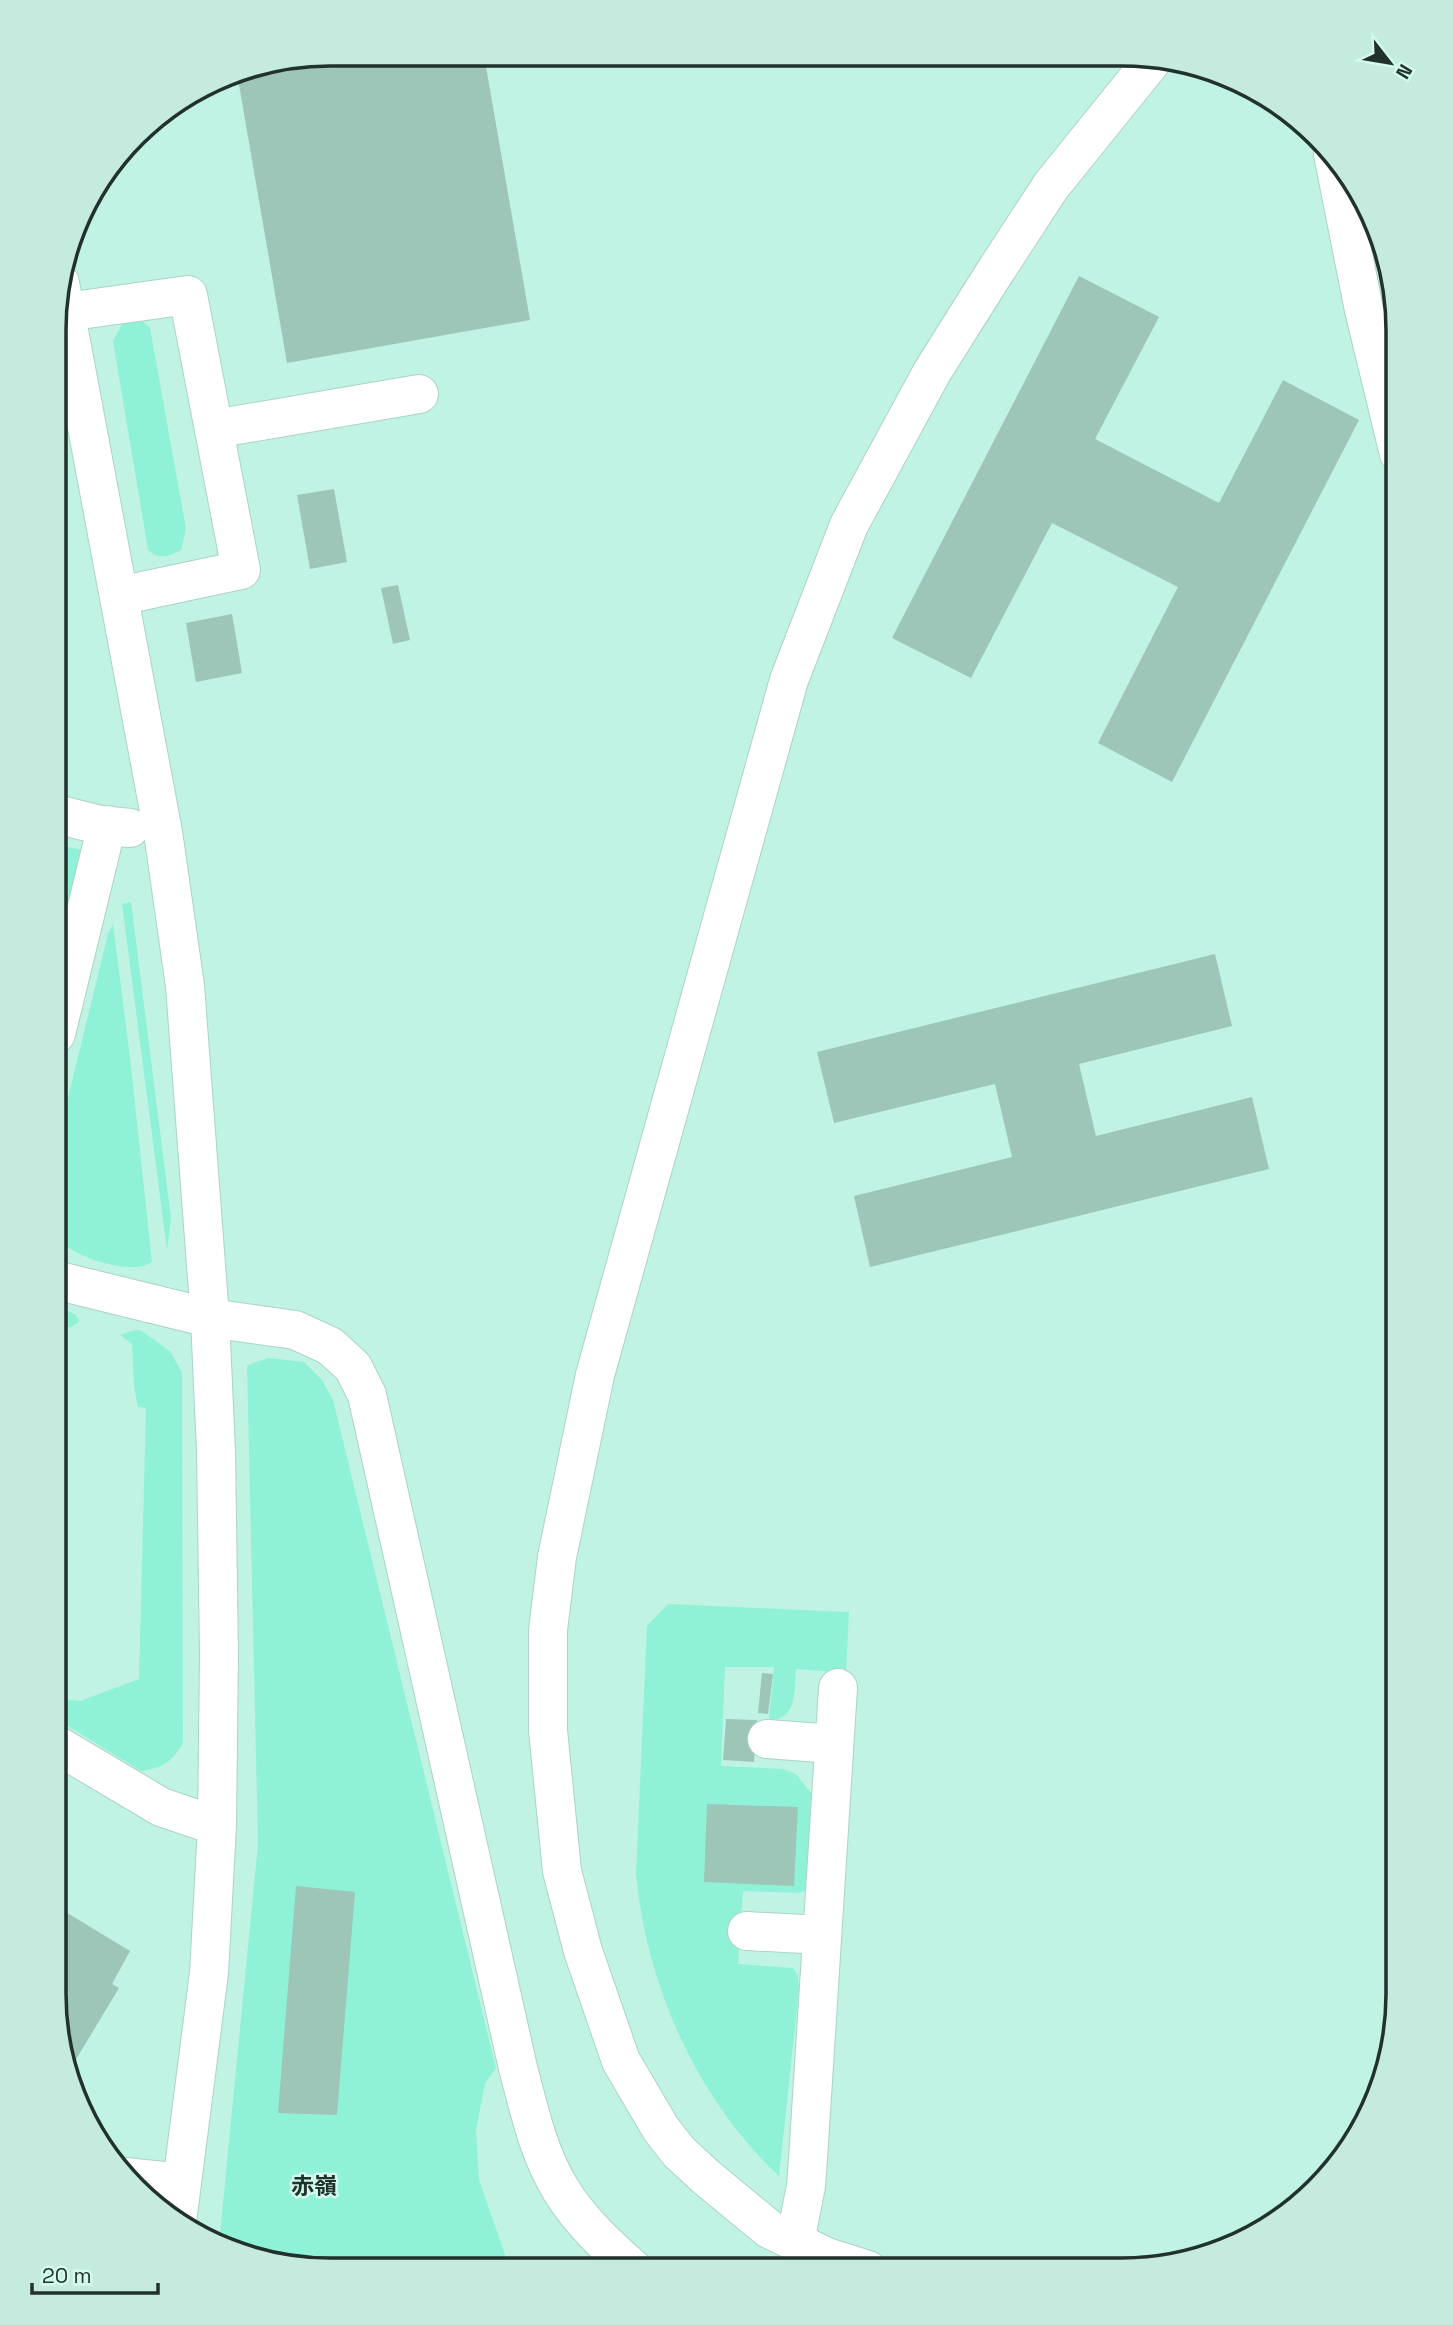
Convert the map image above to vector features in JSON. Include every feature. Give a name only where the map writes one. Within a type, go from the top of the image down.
[{"type":"lane","points":[[830,2258],[769,2229],[679,2152],[660,2129],[621,2061],[583,1951],[562,1871],[548,1730],[548,1630],[557,1556],[595,1375],[785,693],[849,525],[932,372],[993,275],[1051,186],[1146,68]]},
{"type":"lane","points":[[1338,178],[1364,310],[1386,401]]},
{"type":"lane","points":[[69,298],[188,295],[241,570],[119,596]]},
{"type":"lane","points":[[67,318],[163,832],[185,986],[210,1318],[216,1451],[219,1654],[216,1826],[209,1973],[179,2210]]},
{"type":"lane","points":[[214,429],[419,394]]},
{"type":"lane","points":[[66,816],[107,825],[163,832]]},
{"type":"lane","points":[[66,990],[107,825]]},
{"type":"lane","points":[[66,1283],[210,1318],[295,1330],[330,1346],[353,1367],[367,1395],[518,2068],[538,2140],[560,2190],[595,2235],[621,2258]]},
{"type":"lane","points":[[795,2242],[806,2186],[838,1688]]},
{"type":"lane","points":[[767,1739],[834,1744]]},
{"type":"lane","points":[[66,1751],[161,1807],[216,1826]]},
{"type":"lane","points":[[747,1931],[821,1935]]},
{"type":"lane","points":[[142,2179],[182,2183]]},
{"type":"shaded area","points":[[1122,66],[1157,69],[1191,75],[1224,87],[1283,121],[1321,156],[1332,170],[1366,229],[1378,262],[1386,313],[1386,2012],[1378,2063],[1366,2096],[1332,2155],[1297,2193],[1283,2204],[1224,2238],[1191,2250],[1140,2258],[296,2256],[262,2250],[229,2238],[198,2223],[170,2204],[132,2169],[121,2155],[87,2096],[75,2063],[66,1994],[67,313],[75,262],[94,214],[121,170],[156,132],[198,102],[229,87],[262,75],[313,67]]},
{"type":"green space","points":[[127,315],[139,318],[150,328],[186,529],[181,550],[164,556],[148,550],[113,341]]},
{"type":"green space","points":[[66,846],[85,851],[66,927]]},
{"type":"green space","points":[[131,902],[171,1218],[167,1250],[122,904]]},
{"type":"green space","points":[[113,924],[152,1262],[142,1266],[116,1266],[66,1246],[66,1106],[108,934]]},
{"type":"green space","points":[[66,1311],[76,1315],[79,1322],[66,1328]]},
{"type":"green space","points":[[140,1330],[170,1351],[182,1373],[183,1743],[166,1763],[141,1771],[66,1725],[66,1699],[80,1701],[139,1679],[146,1408],[138,1407],[132,1344],[120,1335]]},
{"type":"green space","points":[[269,1358],[304,1362],[322,1380],[333,1400],[496,2068],[485,2084],[476,2130],[479,2180],[506,2258],[313,2258],[262,2250],[220,2234],[258,1844],[247,1365]]},
{"type":"green space","points":[[668,1604],[849,1612],[846,1673],[796,1669],[793,1702],[785,1715],[778,1719],[769,1720],[774,1667],[725,1667],[721,1766],[783,1769],[796,1774],[811,1793],[807,1889],[800,1893],[743,1891],[738,1964],[793,1968],[798,1976],[799,1990],[779,2176],[723,2112],[680,2038],[651,1957],[642,1915],[636,1874],[647,1626]]},
{"type":"building","points":[[486,66],[530,320],[287,363],[239,84],[262,75],[313,67]]},
{"type":"building","points":[[1079,276],[1159,317],[1095,439],[1219,503],[1283,380],[1359,420],[1172,782],[1098,743],[1178,587],[1052,523],[971,678],[892,638]]},
{"type":"building","points":[[334,489],[347,562],[310,569],[297,495]]},
{"type":"building","points":[[398,585],[410,640],[393,644],[381,588]]},
{"type":"building","points":[[232,614],[242,673],[196,682],[186,623]]},
{"type":"building","points":[[1215,954],[1232,1026],[1079,1064],[1096,1136],[1252,1097],[1269,1169],[870,1267],[854,1196],[1012,1157],[995,1084],[834,1123],[817,1052]]},
{"type":"building","points":[[762,1673],[773,1674],[768,1714],[758,1713]]},
{"type":"building","points":[[726,1719],[757,1720],[754,1762],[723,1760]]},
{"type":"building","points":[[707,1804],[798,1807],[794,1886],[704,1882]]},
{"type":"building","points":[[296,1886],[355,1892],[337,2115],[278,2113]]},
{"type":"building","points":[[66,1912],[130,1951],[112,1984],[119,1988],[75,2061],[67,2012]]},
{"type":"district","name":"赤嶺","points":[[314,2186]]}]
